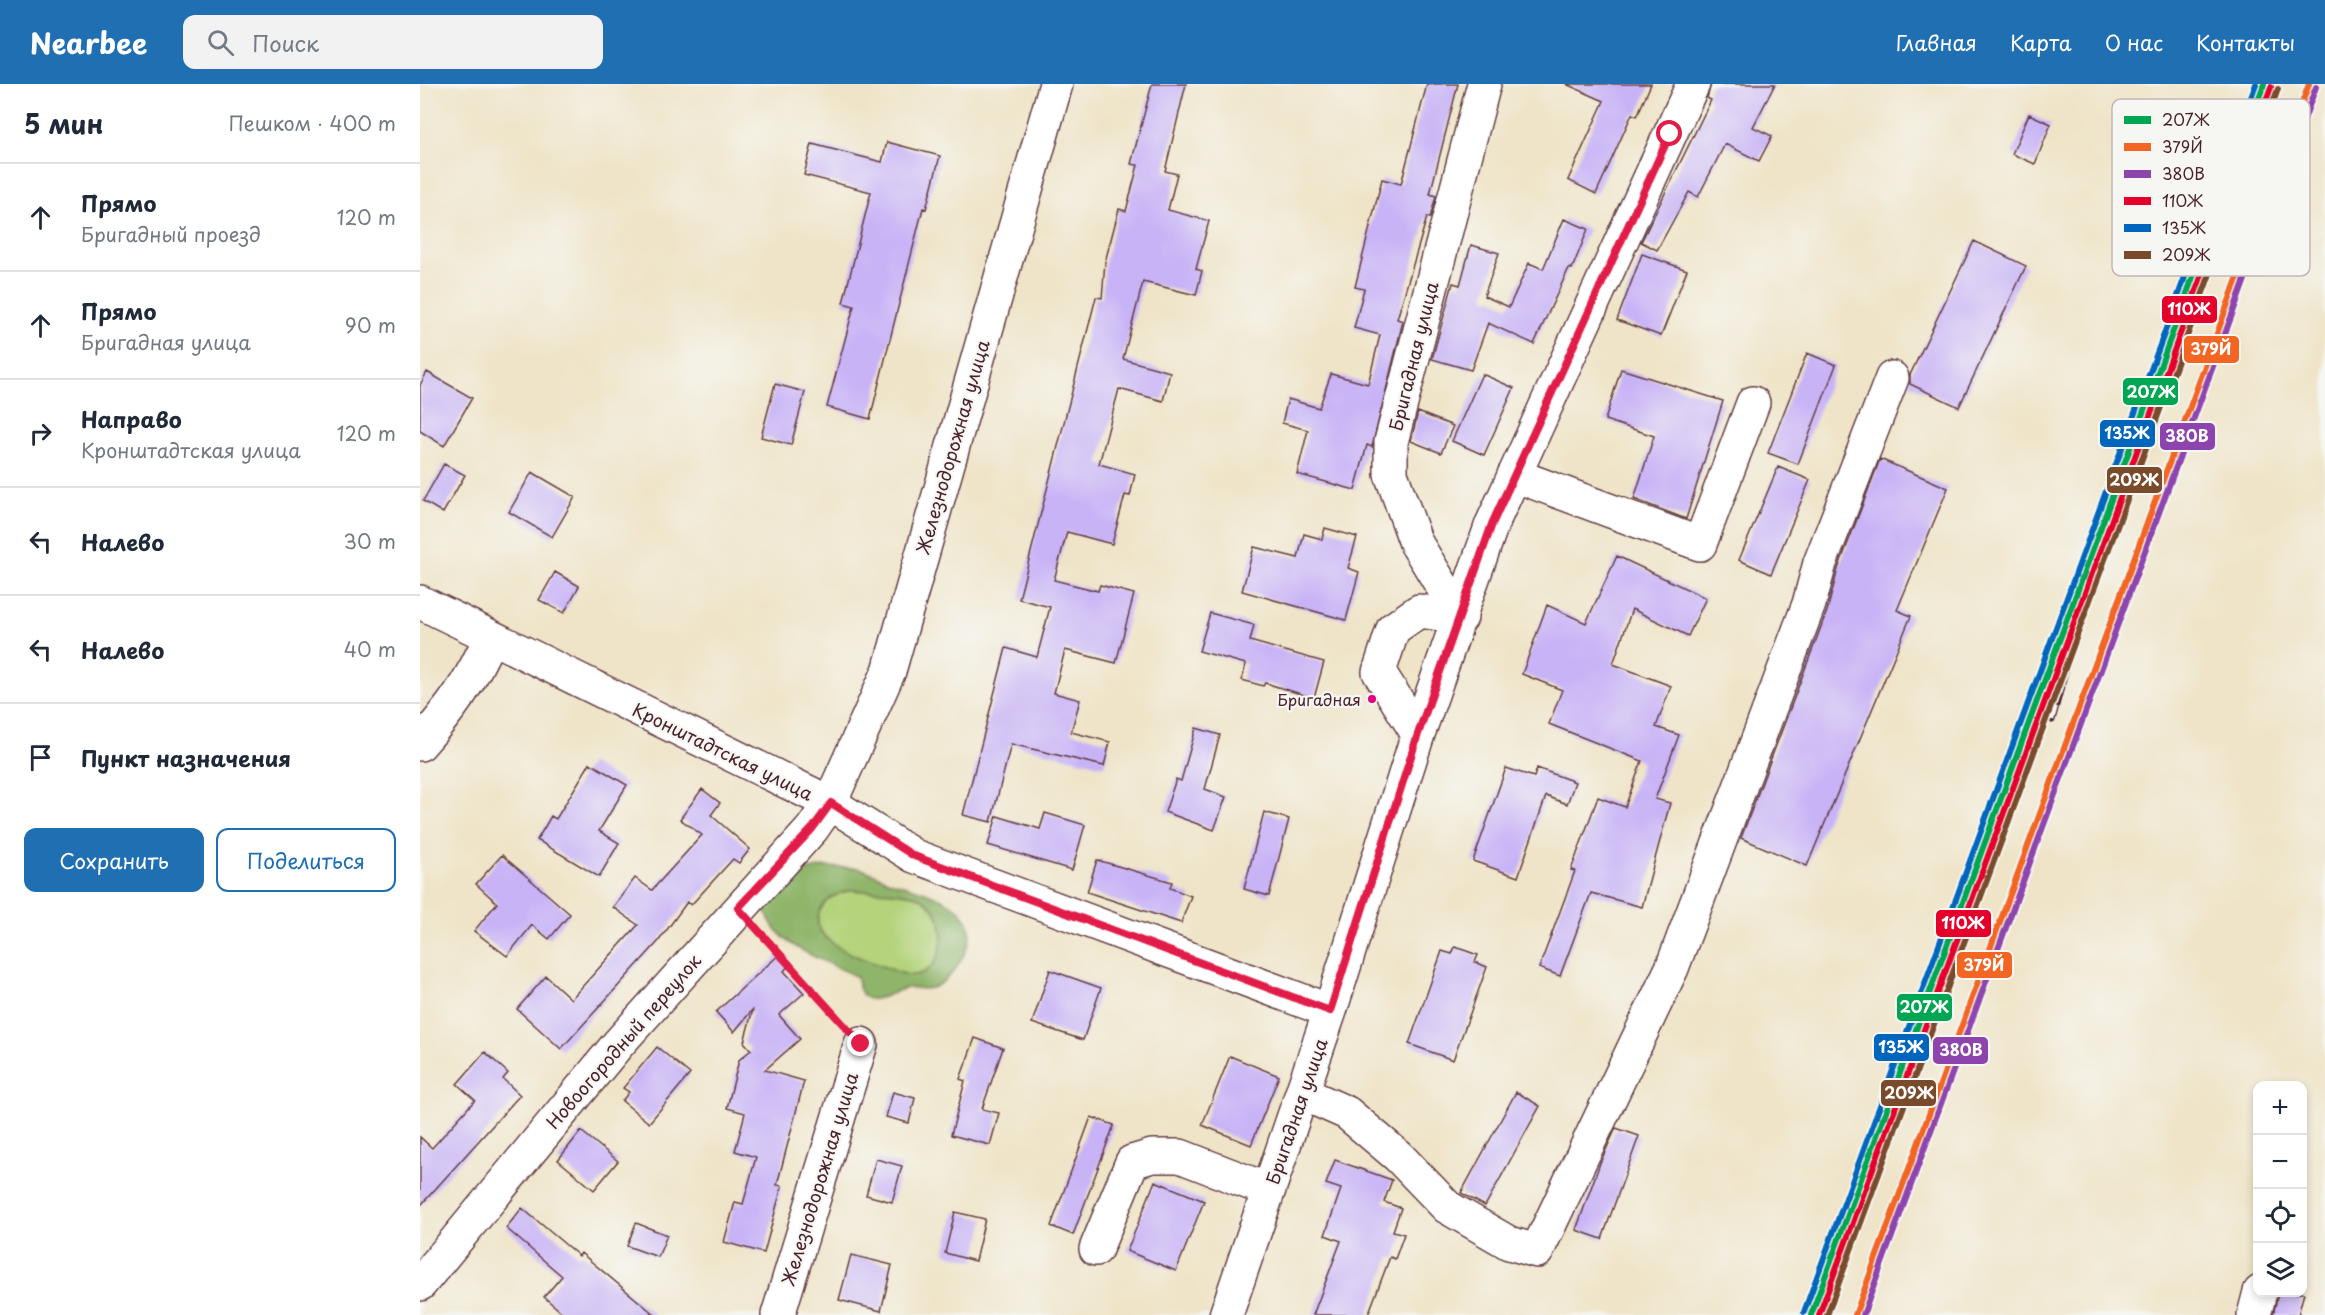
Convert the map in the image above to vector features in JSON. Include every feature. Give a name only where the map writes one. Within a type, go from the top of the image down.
[{"type":"street","name":"Железнодорожная улица","points":[[831,803],[889,671],[1056,84]]},
{"type":"street","name":"Бригадная улица","points":[[1226,1315],[1330,1011],[1418,734],[1461,617],[1416,543],[1391,474],[1391,442],[1484,84]]},
{"type":"street","points":[[1418,734],[1379,672],[1393,629],[1419,611],[1461,617],[1492,524],[1693,84]]},
{"type":"street","points":[[1302,1093],[1347,1113],[1399,1157],[1447,1207],[1509,1244],[1537,1251],[1672,968],[1809,604],[1820,563],[1892,378]]},
{"type":"street","points":[[1514,476],[1700,544],[1753,403]]},
{"type":"street","name":"Кронштадтская улица","points":[[420,602],[831,803],[914,856],[1330,1011]]},
{"type":"street","points":[[420,744],[445,716],[473,676],[490,638]]},
{"type":"street","name":"Новоогородный переулок","points":[[420,1284],[619,1042],[812,829],[831,803]]},
{"type":"street","name":"Железнодорожная улица","points":[[778,1315],[861,1044]]},
{"type":"street","points":[[1096,1249],[1132,1162],[1152,1156],[1180,1156],[1268,1190]]},
{"type":"street","points":[[2254,1315],[2259,1297]]},
{"type":"path","points":[[738,908],[861,1044]]},
{"type":"green space","points":[[824,867],[856,868],[933,895],[948,902],[967,921],[970,934],[966,950],[953,972],[934,987],[907,988],[879,998],[867,998],[859,988],[857,977],[801,950],[778,932],[769,920],[764,905],[792,874]],"holes":[[[851,890],[912,895],[931,906],[939,919],[942,934],[935,961],[926,971],[914,975],[898,972],[846,951],[823,934],[818,924],[819,913],[824,904],[832,897]]]},
{"type":"green space","points":[[850,890],[912,895],[931,906],[939,919],[942,933],[941,948],[936,961],[927,971],[914,975],[898,972],[846,951],[823,934],[818,924],[819,913],[824,904],[832,897]]},
{"type":"building","points":[[1152,84],[1186,84],[1165,171],[1177,174],[1168,210],[1209,221],[1196,269],[1202,271],[1196,295],[1143,282],[1123,359],[1170,372],[1163,401],[1119,389],[1099,464],[1135,474],[1130,496],[1125,495],[1112,544],[1067,532],[1054,580],[1098,591],[1100,585],[1134,594],[1116,663],[1065,650],[1054,693],[1080,700],[1071,732],[1110,742],[1104,766],[1011,744],[991,822],[963,815],[1006,648],[1037,657],[1050,607],[1019,599],[1096,297],[1102,298],[1105,262],[1119,209],[1126,211],[1138,165],[1131,164]]},
{"type":"building","points":[[1427,84],[1458,84],[1430,194],[1436,196],[1430,218],[1427,217],[1397,319],[1403,321],[1372,447],[1367,445],[1355,490],[1297,474],[1308,430],[1282,423],[1288,399],[1319,408],[1331,374],[1368,384],[1380,335],[1354,328],[1364,289],[1355,287],[1382,179],[1401,184]]},
{"type":"building","points":[[1566,84],[1651,84],[1637,116],[1632,114],[1596,194],[1568,180],[1604,101]]},
{"type":"building","points":[[1711,84],[1775,84],[1753,127],[1772,136],[1759,161],[1725,144],[1698,197],[1689,192],[1657,250],[1641,242],[1711,100],[1707,98]]},
{"type":"building","points":[[2029,114],[2051,124],[2035,164],[2012,154]]},
{"type":"building","points":[[887,142],[940,156],[926,209],[923,208],[870,419],[827,407],[854,306],[843,303],[871,192],[804,175],[812,144],[882,162]]},
{"type":"building","points":[[1564,219],[1588,229],[1572,269],[1569,268],[1534,344],[1488,323],[1471,370],[1432,359],[1453,283],[1460,285],[1471,245],[1499,253],[1484,296],[1509,307],[1529,263],[1543,269]]},
{"type":"building","points":[[1974,241],[2026,266],[1959,407],[1910,384],[1910,375]]},
{"type":"building","points":[[1642,254],[1687,270],[1661,336],[1617,320]]},
{"type":"building","points":[[1807,353],[1836,365],[1798,464],[1768,453]]},
{"type":"building","points":[[1621,369],[1723,401],[1686,519],[1634,499],[1654,436],[1605,420]]},
{"type":"building","points":[[427,372],[472,398],[444,446],[420,431],[420,385]]},
{"type":"building","points":[[1482,374],[1514,388],[1484,455],[1452,441]]},
{"type":"building","points":[[775,384],[805,392],[791,445],[761,437]]},
{"type":"building","points":[[1418,412],[1453,426],[1441,453],[1411,441]]},
{"type":"building","points":[[1880,459],[1948,488],[1897,610],[1911,616],[1807,866],[1741,838],[1827,611],[1838,569]]},
{"type":"building","points":[[444,464],[465,475],[443,513],[423,501]]},
{"type":"building","points":[[1778,467],[1810,480],[1771,574],[1739,560]]},
{"type":"building","points":[[532,472],[575,497],[552,537],[509,512]]},
{"type":"building","points":[[1325,528],[1357,537],[1348,568],[1359,572],[1346,620],[1242,591],[1254,547],[1298,558],[1304,534],[1322,539]]},
{"type":"building","points":[[1617,556],[1706,598],[1688,636],[1632,609],[1613,664],[1671,686],[1656,727],[1679,735],[1655,799],[1670,803],[1642,907],[1591,893],[1560,976],[1539,968],[1575,871],[1571,870],[1598,797],[1625,807],[1642,761],[1549,724],[1562,690],[1522,674],[1547,605],[1586,623]]},
{"type":"building","points":[[555,572],[579,586],[564,613],[539,600]]},
{"type":"building","points":[[1210,613],[1254,625],[1250,641],[1324,662],[1314,698],[1265,683],[1263,686],[1242,680],[1246,664],[1199,651]]},
{"type":"building","points":[[1196,728],[1220,735],[1205,789],[1226,797],[1214,830],[1165,812],[1176,779],[1181,781]]},
{"type":"building","points":[[590,763],[627,785],[599,831],[619,843],[599,877],[537,840],[551,816],[556,819]]},
{"type":"building","points":[[1506,768],[1534,777],[1537,768],[1575,782],[1567,804],[1546,796],[1518,877],[1473,861]]},
{"type":"building","points":[[702,789],[720,803],[711,815],[750,849],[739,863],[733,859],[691,905],[687,902],[658,942],[561,1049],[517,1009],[546,976],[571,999],[638,925],[613,907],[635,878],[652,890],[702,835],[680,819]]},
{"type":"building","points":[[1264,812],[1289,819],[1269,896],[1244,889]]},
{"type":"building","points":[[1045,813],[1085,825],[1072,870],[988,845],[997,816],[1040,829]]},
{"type":"building","points":[[502,855],[570,914],[549,939],[532,925],[507,956],[474,931],[497,903],[476,884]]},
{"type":"building","points":[[1097,860],[1172,882],[1170,888],[1191,896],[1181,923],[1087,892]]},
{"type":"building","points":[[1455,947],[1478,955],[1475,962],[1487,967],[1453,1060],[1409,1044],[1442,951],[1452,954]]},
{"type":"building","points":[[781,953],[791,963],[784,971],[804,993],[779,1015],[800,1039],[765,1070],[804,1081],[777,1185],[782,1186],[764,1253],[724,1242],[735,1202],[743,1204],[756,1157],[735,1151],[745,1113],[727,1108],[739,1060],[751,1050],[744,1042],[753,1009],[734,1032],[716,1012]]},
{"type":"building","points":[[1050,970],[1101,988],[1083,1040],[1032,1023]]},
{"type":"building","points":[[975,1038],[1003,1048],[982,1109],[999,1113],[990,1145],[951,1135],[965,1081],[960,1079]]},
{"type":"building","points":[[657,1047],[690,1074],[649,1123],[622,1101],[629,1092],[623,1088]]},
{"type":"building","points":[[485,1052],[508,1073],[503,1079],[520,1095],[420,1206],[420,1137],[432,1148],[475,1100],[457,1084]]},
{"type":"building","points":[[1230,1056],[1279,1076],[1251,1145],[1202,1125]]},
{"type":"building","points":[[893,1092],[915,1098],[909,1123],[886,1117]]},
{"type":"building","points":[[1516,1092],[1540,1106],[1485,1206],[1461,1193]]},
{"type":"building","points":[[1091,1117],[1114,1125],[1073,1235],[1051,1226]]},
{"type":"building","points":[[1616,1128],[1639,1136],[1602,1239],[1576,1230],[1600,1163]]},
{"type":"building","points":[[581,1131],[618,1161],[594,1190],[558,1160]]},
{"type":"building","points":[[876,1159],[902,1166],[892,1202],[866,1195]]},
{"type":"building","points":[[1335,1160],[1392,1180],[1384,1202],[1401,1208],[1393,1231],[1404,1234],[1395,1259],[1390,1257],[1368,1315],[1313,1315],[1341,1241],[1325,1235],[1341,1189],[1326,1184]]},
{"type":"building","points":[[1155,1181],[1204,1201],[1176,1271],[1127,1251]]},
{"type":"building","points":[[522,1208],[579,1256],[581,1253],[655,1315],[565,1315],[544,1297],[562,1276],[506,1228]]},
{"type":"building","points":[[955,1212],[985,1219],[975,1261],[945,1253]]},
{"type":"building","points":[[636,1223],[667,1235],[658,1257],[627,1246]]},
{"type":"building","points":[[851,1255],[892,1265],[881,1311],[839,1300]]},
{"type":"building","points":[[2277,1297],[2303,1297],[2298,1315],[2273,1315]]},
{"type":"railway","points":[[2052,720],[2111,503]]},
{"type":"transit line","name":"135Ж","points":[[2250,99],[2256,84]]},
{"type":"transit line","name":"207Ж","points":[[2258,99],[2264,84]]},
{"type":"transit line","name":"379Й","points":[[2303,99],[2309,84]]},
{"type":"transit line","name":"110Ж","points":[[2267,99],[2271,87]]},
{"type":"transit line","name":"380В","points":[[2310,103],[2316,87]]},
{"type":"transit line","name":"209Ж","points":[[2274,99],[2278,89]]},
{"type":"transit line","name":"135Ж","points":[[1804,1312],[2185,276]]},
{"type":"transit line","name":"207Ж","points":[[1811,1315],[2193,276]]},
{"type":"transit line","name":"110Ж","points":[[1819,1315],[2201,276]]},
{"type":"transit line","name":"209Ж","points":[[1827,1315],[2209,276]]},
{"type":"transit line","name":"379Й","points":[[1855,1315],[2238,276]]},
{"type":"transit line","name":"380В","points":[[1863,1315],[2246,276]]},
{"type":"place","name":"Бригадная","points":[[1372,699]]},
{"type":"route","points":[[861,1044],[738,908],[812,829],[831,803],[914,856],[1330,1011],[1418,734],[1492,524],[1670,134]]}]
